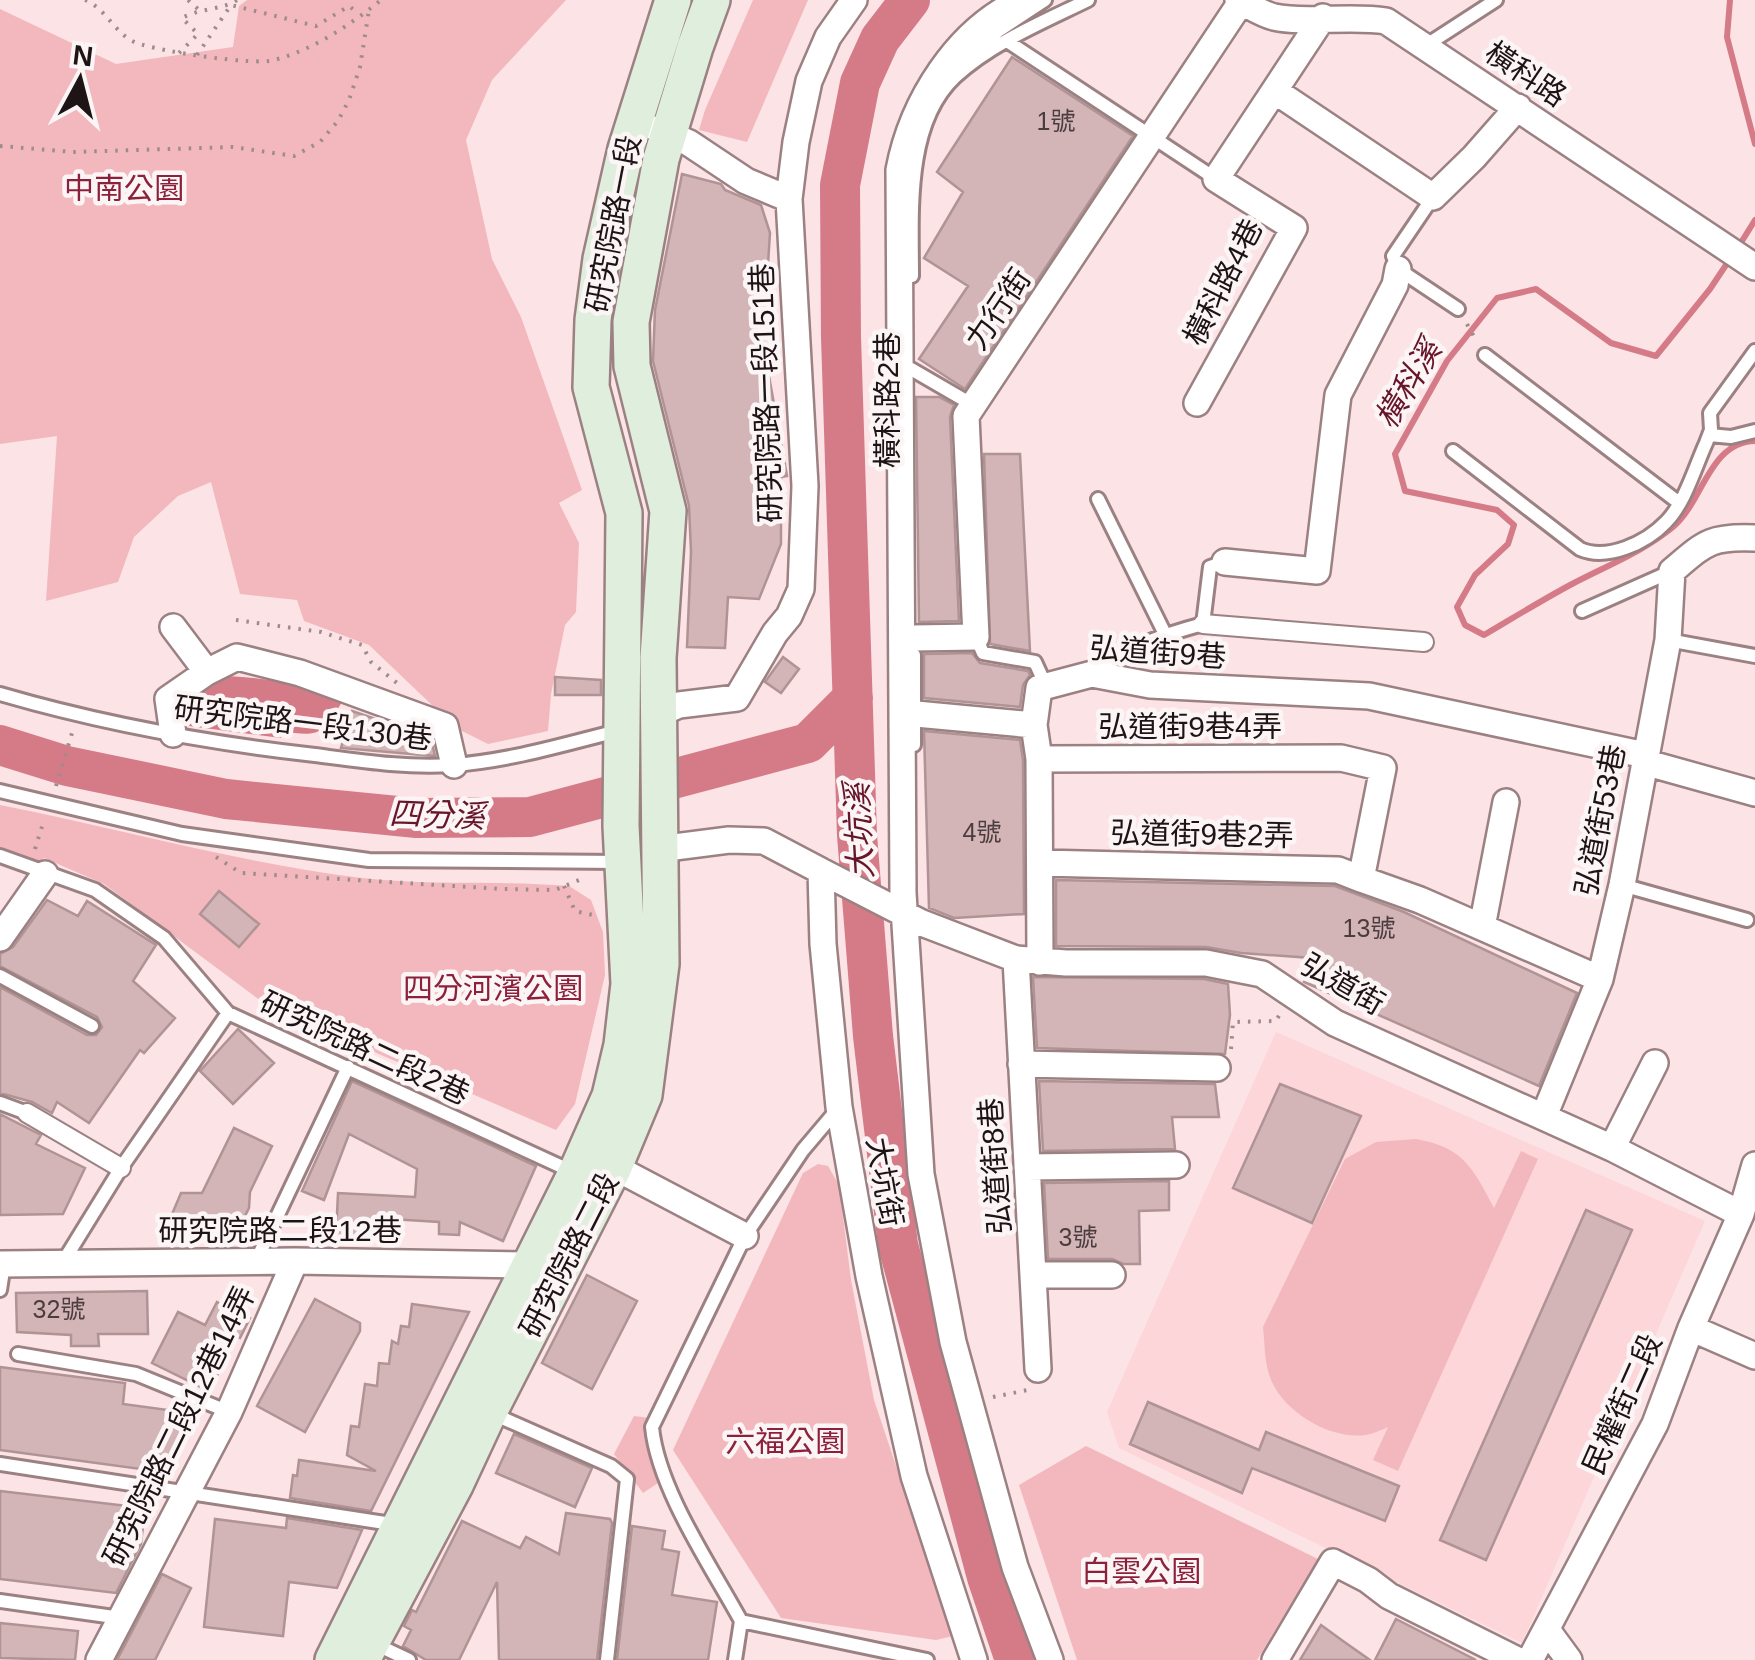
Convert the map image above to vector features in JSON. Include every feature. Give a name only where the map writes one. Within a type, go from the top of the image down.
[{"type":"main road","name":"研究院路一段","points":[[639,730],[624,513],[591,388],[593,320],[601,258],[634,122],[673,0]]},
{"type":"main road","name":"研究院路一段","points":[[639,730],[668,511],[632,366],[632,322],[638,270],[668,132],[712,0]]},
{"type":"main road","name":"研究院路二段","points":[[366,1651],[455,1485],[489,1412],[543,1273],[576,1173],[610,1096],[622,1044],[629,984],[621,826],[639,730]]},
{"type":"main road","name":"研究院路二段","points":[[333,1660],[402,1526],[543,1273],[614,1167],[644,1095],[661,964],[659,834],[639,730]]},
{"type":"street","name":"研究院路一段151巷","points":[[639,730],[679,705],[737,698],[802,589],[804,486],[789,199],[809,81],[828,38],[854,0]]},
{"type":"street","points":[[1023,0],[996,16],[952,56],[910,127],[899,170],[898,901],[921,1174],[953,1342],[1015,1567],[1050,1660]]},
{"type":"street","name":"橫科路","points":[[1240,1],[1270,16],[1358,16],[1386,20],[1753,264]]},
{"type":"street","name":"力行街","points":[[976,637],[966,416],[1154,138],[1240,1]]},
{"type":"street","name":"橫科路4巷","points":[[1196,402],[1294,228],[1216,179],[1323,17]]},
{"type":"street","points":[[1275,91],[1433,196],[1518,107]]},
{"type":"street","points":[[634,122],[668,132],[746,181],[789,199]]},
{"type":"street","points":[[1225,562],[1317,571],[1338,395],[1395,285],[1398,269]]},
{"type":"street","points":[[1672,571],[1706,542],[1755,538]]},
{"type":"street","name":"弘道街53巷","points":[[1544,1116],[1600,979],[1622,885],[1668,640],[1672,571]]},
{"type":"street","points":[[1203,624],[1424,642]]},
{"type":"street","points":[[173,627],[207,672]]},
{"type":"street","points":[[913,638],[976,637]]},
{"type":"street","points":[[174,734],[168,699],[237,656],[300,672],[445,726],[454,765]]},
{"type":"street","name":"弘道街9巷","points":[[1046,686],[1092,674],[1150,685],[1368,696],[1645,759],[1755,793]]},
{"type":"street","points":[[1028,960],[1041,863],[1039,759],[1034,725],[1039,688],[1046,686]]},
{"type":"street","points":[[916,714],[1034,725]]},
{"type":"street","name":"弘道街9巷4弄","points":[[1039,759],[1341,758],[1382,768],[1361,878]]},
{"type":"street","points":[[1482,927],[1506,802]]},
{"type":"street","points":[[659,834],[764,841],[821,872]]},
{"type":"street","name":"弘道街9巷2弄","points":[[1041,863],[1338,870],[1600,979]]},
{"type":"street","points":[[0,938],[37,871]]},
{"type":"street","name":"弘道街","points":[[821,872],[898,901],[922,922],[1028,960],[1206,964],[1262,974],[1335,1023],[1544,1116],[1741,1214]]},
{"type":"street","name":"大坑街","points":[[821,872],[823,944],[839,1107],[869,1276],[914,1476],[974,1660]]},
{"type":"street","name":"弘道街8巷","points":[[1028,960],[1021,1064],[1038,1370]]},
{"type":"street","points":[[1612,1148],[1655,1063]]},
{"type":"street","points":[[1021,1064],[1217,1068]]},
{"type":"street","points":[[27,1113],[121,1168]]},
{"type":"street","name":"民權街二段","points":[[1530,1660],[1655,1424],[1691,1328],[1741,1214],[1755,1165]]},
{"type":"street","points":[[1027,1167],[1176,1166]]},
{"type":"street","points":[[614,1167],[745,1236]]},
{"type":"street","name":"研究院路二段12巷","points":[[1,1272],[62,1264],[294,1261],[543,1273]]},
{"type":"street","name":"研究院路二段12巷14弄","points":[[98,1660],[229,1412],[294,1261]]},
{"type":"street","points":[[1035,1275],[1112,1275]]},
{"type":"street","points":[[1691,1328],[1755,1356]]},
{"type":"street","points":[[1274,1660],[1332,1562],[1389,1596],[1516,1660]]},
{"type":"street","points":[[1547,1630],[1569,1660]]},
{"type":"lane","points":[[956,77],[981,45],[1045,0]]},
{"type":"lane","name":"橫科路2巷","points":[[898,901],[916,714],[912,369],[915,162],[936,106],[956,77],[1007,41],[1088,0]]},
{"type":"lane","points":[[1426,46],[1496,0]]},
{"type":"lane","points":[[1007,41],[1216,179]]},
{"type":"lane","points":[[1433,196],[1393,256],[1398,269],[1458,309]]},
{"type":"lane","points":[[1453,451],[1580,549],[1606,555],[1667,522],[1709,435],[1710,413],[1755,350]]},
{"type":"lane","points":[[1484,355],[1678,502]]},
{"type":"lane","points":[[912,369],[973,405]]},
{"type":"lane","points":[[1709,435],[1731,437],[1755,431]]},
{"type":"lane","points":[[1098,499],[1165,634]]},
{"type":"lane","points":[[1092,674],[1122,651],[1203,624],[1210,567],[1225,562]]},
{"type":"lane","points":[[1582,611],[1672,571]]},
{"type":"lane","points":[[976,637],[983,653],[1035,662],[1046,686]]},
{"type":"lane","points":[[1668,640],[1755,656]]},
{"type":"lane","name":"研究院路一段130巷","points":[[0,694],[75,716],[174,734],[403,766],[454,765],[554,750],[639,730]]},
{"type":"lane","points":[[0,791],[182,834],[370,860],[623,862]]},
{"type":"lane","name":"研究院路二段2巷","points":[[0,856],[95,890],[164,938],[228,1013],[576,1173]]},
{"type":"lane","points":[[1622,885],[1748,920]]},
{"type":"lane","points":[[0,976],[92,1026]]},
{"type":"lane","points":[[62,1264],[121,1168],[228,1013]]},
{"type":"lane","points":[[256,1261],[348,1067]]},
{"type":"lane","points":[[0,1103],[27,1113]]},
{"type":"lane","points":[[734,1660],[741,1621],[671,1491],[654,1451],[652,1427],[745,1236],[802,1150],[839,1107]]},
{"type":"lane","points":[[18,1354],[136,1374],[229,1412]]},
{"type":"lane","points":[[489,1412],[611,1466],[626,1479],[607,1660]]},
{"type":"lane","points":[[0,1464],[402,1526]]},
{"type":"lane","points":[[0,1601],[120,1618]]},
{"type":"lane","points":[[741,1621],[927,1660]]},
{"type":"lane","points":[[366,1651],[409,1660]]},
{"type":"path","points":[[84,0],[97,5],[132,42],[179,54],[271,62],[324,40],[381,0]]},
{"type":"path","points":[[188,0],[198,9]]},
{"type":"path","points":[[197,55],[237,0]]},
{"type":"path","points":[[179,54],[198,34],[182,18],[198,9],[231,5],[316,26],[350,3],[360,15]]},
{"type":"path","points":[[0,146],[73,152],[233,147],[294,156],[320,142],[349,100],[360,67],[369,10]]},
{"type":"path","points":[[1458,309],[1484,355]]},
{"type":"path","points":[[236,620],[320,632],[362,645],[371,662],[401,686]]},
{"type":"path","points":[[56,787],[73,737]]},
{"type":"path","points":[[37,871],[49,802]]},
{"type":"path","points":[[564,886],[574,910],[583,915],[602,916]]},
{"type":"path","points":[[1217,1068],[1230,1065],[1233,1022],[1276,1021],[1290,993]]},
{"type":"path","points":[[969,1401],[1039,1388],[1038,1370]]},
{"type":"shaded area","points":[[228,676],[287,683],[343,700],[326,726],[313,733],[282,731],[281,738],[189,726],[186,699]]},
{"type":"shaded area","points":[[1276,1032],[1705,1221],[1522,1643],[1119,1448],[1107,1412]]},
{"type":"green space","name":"中南公園","points":[[247,0],[566,0],[492,80],[466,140],[492,259],[521,317],[582,490],[559,503],[579,543],[576,612],[565,625],[548,731],[488,744],[456,728],[369,645],[304,621],[297,600],[240,594],[211,482],[178,496],[134,537],[118,582],[46,601],[57,436],[0,444],[0,9],[116,64],[233,47],[239,6]]},
{"type":"green space","points":[[753,0],[808,0],[747,142],[699,130]]},
{"type":"green space","name":"四分河濱公園","points":[[0,805],[316,872],[387,880],[569,886],[591,900],[603,932],[605,975],[575,1104],[556,1130],[269,1007],[104,884],[44,858],[32,866],[0,854]]},
{"type":"green space","points":[[1416,1139],[1456,1154],[1480,1181],[1494,1208],[1521,1151],[1538,1159],[1398,1471],[1373,1460],[1388,1427],[1366,1435],[1339,1433],[1311,1422],[1288,1404],[1269,1375],[1263,1327],[1345,1159],[1376,1142]]},
{"type":"green space","name":"六福公園","points":[[818,1164],[828,1166],[839,1185],[851,1280],[874,1400],[953,1636],[936,1640],[781,1618],[673,1450],[803,1173]]},
{"type":"green space","points":[[634,1416],[650,1418],[647,1438],[661,1481],[643,1493],[614,1454]]},
{"type":"green space","name":"白雲公園","points":[[1086,1446],[1318,1559],[1257,1660],[1077,1660],[1019,1485]]},
{"type":"building","points":[[1012,57],[1133,136],[965,389],[919,359],[968,286],[924,258],[963,192],[937,172]]},
{"type":"building","points":[[682,174],[721,184],[725,190],[761,205],[770,233],[763,343],[787,476],[781,477],[781,544],[759,599],[728,597],[725,648],[687,647],[689,506],[653,361],[655,310]]},
{"type":"building","points":[[916,397],[939,397],[954,405],[950,417],[959,621],[919,622]]},
{"type":"building","points":[[984,454],[1020,454],[1030,651],[990,644]]},
{"type":"building","points":[[972,653],[980,663],[1028,671],[1020,707],[924,698],[924,654]]},
{"type":"building","points":[[783,657],[799,669],[781,693],[765,682]]},
{"type":"building","points":[[555,677],[601,680],[601,695],[555,695]]},
{"type":"building","points":[[352,711],[431,738],[435,756],[341,748]]},
{"type":"building","points":[[924,731],[1020,740],[1024,914],[954,918],[929,908]]},
{"type":"building","points":[[1056,880],[1335,886],[1404,912],[1577,993],[1539,1086],[1304,982],[1311,958],[1206,947],[1056,946]]},
{"type":"building","points":[[219,891],[259,924],[239,947],[200,914]]},
{"type":"building","points":[[47,900],[78,916],[87,901],[156,945],[133,981],[175,1018],[144,1053],[140,1050],[89,1123],[57,1102],[52,1113],[32,1102],[0,1093],[0,987],[87,1035],[96,1035],[102,1027],[97,1017],[0,966],[0,954],[13,947]]},
{"type":"building","points":[[1033,977],[1204,979],[1228,984],[1230,1015],[1225,1054],[1037,1048]]},
{"type":"building","points":[[238,1029],[274,1063],[233,1104],[200,1071]]},
{"type":"building","points":[[352,1081],[536,1166],[503,1241],[460,1222],[459,1235],[439,1234],[439,1222],[391,1219],[390,1238],[336,1236],[338,1193],[415,1197],[417,1169],[349,1134],[324,1200],[302,1191]]},
{"type":"building","points":[[1039,1081],[1215,1084],[1219,1117],[1172,1117],[1175,1149],[1043,1151]]},
{"type":"building","points":[[1280,1084],[1361,1116],[1312,1223],[1233,1188]]},
{"type":"building","points":[[0,1114],[41,1135],[36,1144],[85,1168],[63,1214],[0,1215]]},
{"type":"building","points":[[234,1128],[272,1146],[250,1192],[249,1208],[237,1232],[164,1233],[181,1193],[202,1193]]},
{"type":"building","points":[[1169,1181],[1169,1210],[1139,1211],[1140,1264],[1112,1259],[1048,1259],[1044,1183]]},
{"type":"building","points":[[1586,1210],[1632,1230],[1486,1560],[1440,1540]]},
{"type":"building","points":[[587,1275],[637,1301],[592,1389],[542,1363]]},
{"type":"building","points":[[147,1291],[148,1334],[98,1334],[99,1346],[71,1346],[71,1335],[17,1332],[16,1293]]},
{"type":"building","points":[[315,1299],[360,1323],[360,1331],[305,1432],[257,1406]]},
{"type":"building","points":[[217,1302],[250,1318],[209,1391],[152,1363],[178,1312],[205,1325]]},
{"type":"building","points":[[412,1304],[469,1312],[371,1511],[290,1498],[299,1460],[376,1471],[347,1455],[351,1426],[359,1427],[365,1384],[377,1386],[379,1363],[389,1364],[392,1341],[398,1344],[401,1326],[409,1327]]},
{"type":"building","points":[[0,1367],[125,1383],[123,1404],[190,1413],[186,1438],[170,1473],[0,1450]]},
{"type":"building","points":[[1148,1402],[1259,1450],[1266,1432],[1399,1486],[1385,1521],[1252,1468],[1242,1493],[1130,1444]]},
{"type":"building","points":[[514,1434],[592,1468],[575,1507],[496,1473]]},
{"type":"building","points":[[0,1491],[145,1508],[141,1544],[116,1593],[0,1579]]},
{"type":"building","points":[[566,1513],[610,1519],[612,1523],[597,1660],[499,1660],[497,1582],[459,1660],[426,1660],[403,1646],[411,1630],[404,1626],[412,1610],[416,1612],[462,1521],[520,1548],[526,1537],[559,1554]]},
{"type":"building","points":[[287,1518],[362,1530],[337,1588],[289,1582],[283,1636],[204,1627],[215,1519],[286,1528]]},
{"type":"building","points":[[632,1526],[665,1531],[662,1549],[679,1552],[672,1595],[717,1602],[708,1660],[617,1660]]},
{"type":"building","points":[[162,1574],[191,1588],[155,1660],[117,1660]]},
{"type":"building","points":[[1396,1619],[1476,1660],[1375,1660]]},
{"type":"building","points":[[0,1623],[78,1631],[75,1660],[0,1658]]},
{"type":"building","points":[[1321,1625],[1343,1641],[1370,1660],[1300,1660]]},
{"type":"waterway","name":"大坑溪","points":[[910,0],[880,39],[860,83],[840,185],[857,835],[873,1036],[898,1245],[987,1577],[1015,1660]]},
{"type":"waterway","name":"橫科溪","points":[[1730,0],[1727,37],[1755,144]]},
{"type":"waterway","name":"橫科溪","points":[[1737,249],[1755,220]]},
{"type":"waterway","name":"橫科溪","points":[[1730,259],[1656,356],[1611,343],[1536,289],[1497,298],[1447,361],[1395,454],[1405,491],[1497,510],[1514,525],[1508,544],[1475,575],[1457,607],[1465,625],[1484,635],[1661,536],[1683,516],[1727,451],[1755,441]]},
{"type":"waterway","name":"四分溪","points":[[0,745],[67,766],[226,799],[417,818],[530,817],[808,743],[853,698]]}]
